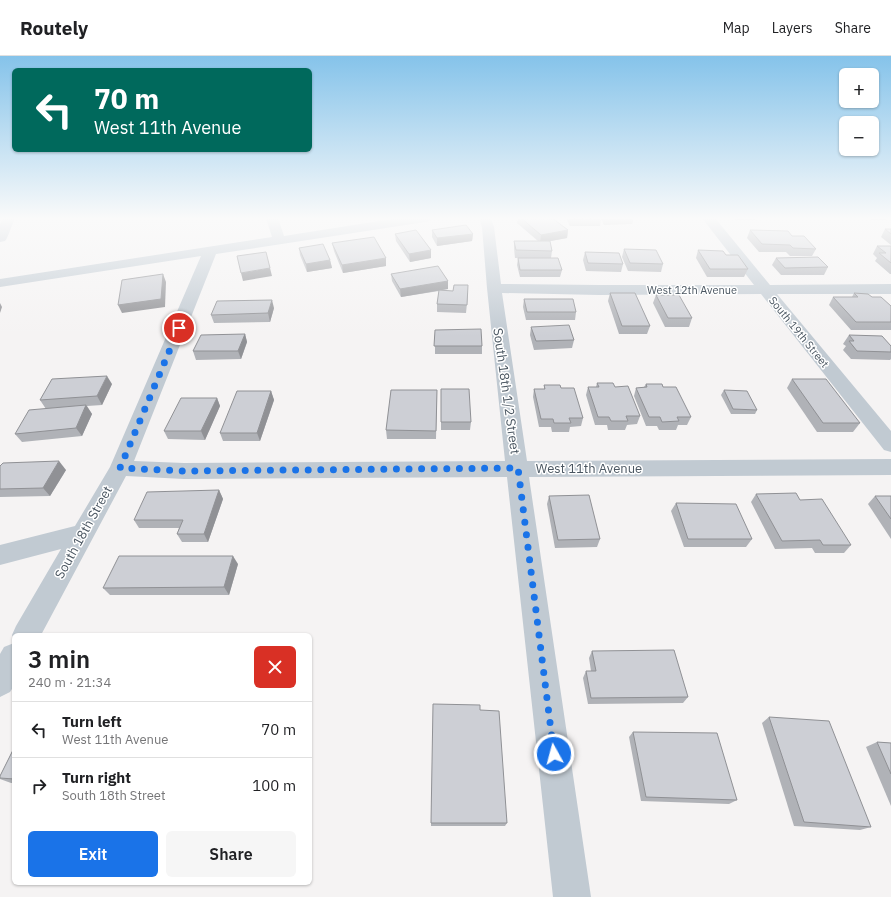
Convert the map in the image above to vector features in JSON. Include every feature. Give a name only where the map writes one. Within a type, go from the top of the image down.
[{"type":"street","points":[[0,283],[169,257]]},
{"type":"street","name":"South 18th Street","points":[[27,633],[120,468],[207,257]]},
{"type":"street","name":"South 18th 1/2 Street","points":[[491,257],[572,897]]},
{"type":"street","name":"South 19th Street","points":[[739,257],[891,445]]},
{"type":"street","name":"West 12th Avenue","points":[[494,288],[891,289]]},
{"type":"street","name":"West 11th Avenue","points":[[120,468],[184,471],[891,467]]},
{"type":"street","points":[[0,555],[82,534]]},
{"type":"street","points":[[0,682],[12,661]]},
{"type":"building","points":[[237,257],[267,257],[270,268],[241,273]]},
{"type":"building","points":[[303,257],[329,257],[330,260],[306,264]]},
{"type":"building","points":[[338,257],[386,258],[342,265]]},
{"type":"building","points":[[586,257],[621,257],[623,264],[588,263]]},
{"type":"building","points":[[628,257],[660,257],[663,264],[630,263]]},
{"type":"building","points":[[703,257],[740,257],[748,269],[710,269]]},
{"type":"building","points":[[818,257],[828,267],[785,268],[776,258]]},
{"type":"building","points":[[884,257],[891,257],[891,263]]},
{"type":"building","points":[[518,258],[558,258],[562,270],[520,270]]},
{"type":"building","points":[[438,266],[448,281],[400,289],[391,274]]},
{"type":"building","points":[[163,274],[161,299],[118,305],[122,280]]},
{"type":"building","points":[[454,285],[468,285],[467,305],[437,304],[439,290],[453,291]]},
{"type":"building","points":[[610,293],[635,293],[650,326],[622,326]]},
{"type":"building","points":[[854,293],[868,294],[872,297],[881,297],[891,306],[891,322],[856,322],[833,297],[858,297]]},
{"type":"building","points":[[656,295],[679,295],[692,318],[668,318]]},
{"type":"building","points":[[524,299],[573,299],[576,312],[527,312]]},
{"type":"building","points":[[272,300],[268,313],[211,315],[217,301]]},
{"type":"building","points":[[569,325],[574,340],[536,341],[531,327]]},
{"type":"building","points":[[481,329],[482,346],[434,346],[435,330]]},
{"type":"building","points":[[245,334],[238,351],[193,351],[201,335]]},
{"type":"building","points":[[849,335],[882,336],[891,346],[891,352],[857,351],[849,341],[854,341]]},
{"type":"building","points":[[107,376],[97,396],[40,400],[52,379]]},
{"type":"building","points":[[792,379],[826,379],[860,423],[823,423]]},
{"type":"building","points":[[597,383],[613,383],[615,387],[628,386],[640,416],[626,416],[628,421],[611,421],[609,417],[598,417],[588,387],[599,387]]},
{"type":"building","points":[[646,384],[662,384],[663,387],[676,387],[691,417],[677,417],[679,421],[662,422],[660,417],[649,417],[636,388],[647,387]]},
{"type":"building","points":[[544,385],[560,385],[561,388],[574,388],[583,418],[569,418],[571,423],[554,423],[553,419],[541,419],[534,389],[545,389]]},
{"type":"building","points":[[441,389],[469,389],[471,422],[441,422]]},
{"type":"building","points":[[391,390],[437,390],[436,431],[386,430]]},
{"type":"building","points":[[724,390],[747,391],[757,410],[733,409]]},
{"type":"building","points":[[237,391],[271,391],[257,433],[220,433]]},
{"type":"building","points":[[181,398],[217,398],[201,431],[164,431]]},
{"type":"building","points":[[86,405],[76,428],[15,434],[29,410]]},
{"type":"building","points":[[59,461],[43,488],[0,489],[0,466],[3,463]]},
{"type":"building","points":[[219,490],[204,534],[177,534],[183,520],[134,520],[147,492]]},
{"type":"building","points":[[796,493],[800,500],[822,499],[851,545],[823,545],[820,540],[782,541],[756,494]]},
{"type":"building","points":[[589,495],[600,539],[558,540],[549,496]]},
{"type":"building","points":[[875,496],[891,496],[891,519]]},
{"type":"building","points":[[676,503],[736,504],[752,539],[688,539]]},
{"type":"building","points":[[119,556],[233,556],[224,587],[103,588]]},
{"type":"building","points":[[674,650],[688,697],[591,698],[586,671],[596,671],[592,651]]},
{"type":"building","points":[[433,704],[480,705],[480,710],[499,711],[507,823],[431,823]]},
{"type":"building","points":[[769,717],[829,721],[871,827],[804,822]]},
{"type":"building","points":[[633,732],[717,733],[737,800],[646,797]]},
{"type":"building","points":[[877,742],[891,743],[891,774]]},
{"type":"building","points":[[12,752],[12,779],[0,778]]},
{"type":"route","points":[[179,328],[120,468],[184,471],[518,468],[554,754]]}]
